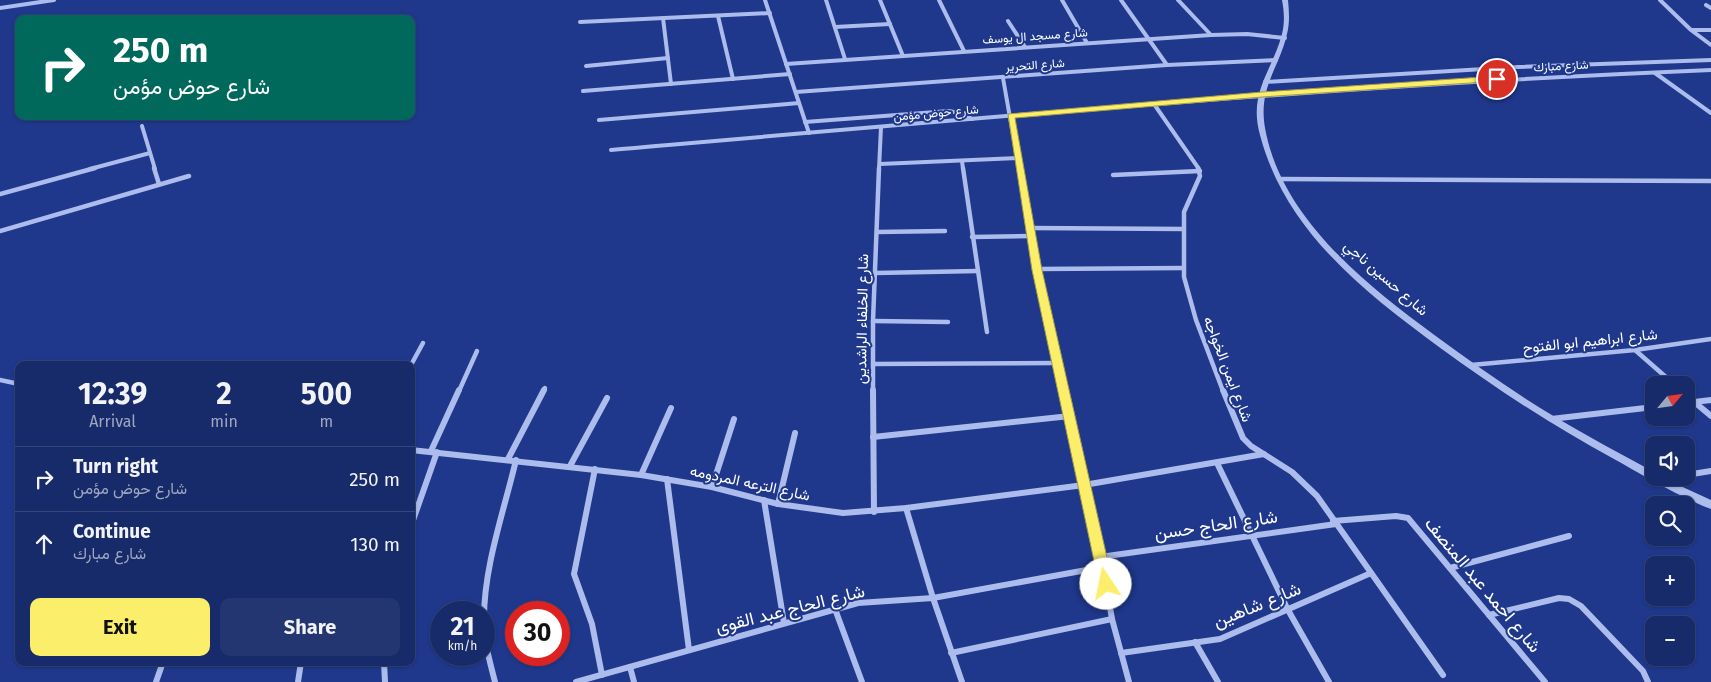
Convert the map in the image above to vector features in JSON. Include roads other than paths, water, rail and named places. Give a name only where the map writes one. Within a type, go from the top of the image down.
[{"type":"street","points":[[0,8],[54,0]]},
{"type":"street","points":[[765,0],[809,133]]},
{"type":"street","points":[[826,0],[845,59]]},
{"type":"street","points":[[880,0],[903,56]]},
{"type":"street","points":[[940,0],[964,51]]},
{"type":"street","points":[[1062,0],[1087,43]]},
{"type":"street","points":[[1121,0],[1168,65]]},
{"type":"street","points":[[1178,0],[1211,35]]},
{"type":"street","name":"شارع حسين ناجي","points":[[1285,0],[1287,24],[1285,38],[1265,82],[1260,114],[1262,134],[1269,156],[1279,179],[1307,223],[1353,273],[1411,321],[1471,365],[1551,419],[1645,472]]},
{"type":"street","points":[[1660,0],[1691,30],[1711,45]]},
{"type":"street","points":[[1706,5],[1711,8]]},
{"type":"street","points":[[580,22],[770,13]]},
{"type":"street","points":[[718,16],[733,79]]},
{"type":"street","points":[[663,18],[672,84]]},
{"type":"street","points":[[1008,21],[1025,47]]},
{"type":"street","points":[[835,27],[890,24]]},
{"type":"street","points":[[1691,30],[1711,30]]},
{"type":"street","name":"شارع مسجد ال يوسف","points":[[786,64],[1211,35],[1247,34],[1285,38]]},
{"type":"street","points":[[586,66],[668,58]]},
{"type":"street","name":"شارع التحرير","points":[[796,92],[1168,65],[1276,60]]},
{"type":"street","name":"شارع مبارك","points":[[1265,82],[1498,68],[1711,60]]},
{"type":"street","points":[[1498,68],[1510,78]]},
{"type":"street","points":[[1703,70],[1711,75]]},
{"type":"street","name":"شارع مبارك","points":[[1262,95],[1510,78],[1711,70]]},
{"type":"street","points":[[1655,72],[1711,113]]},
{"type":"street","points":[[583,91],[790,74]]},
{"type":"street","points":[[1004,78],[1037,270],[1103,567],[1112,619],[1129,682]]},
{"type":"street","name":"شارع حوض مؤمن","points":[[611,150],[1262,95]]},
{"type":"street","points":[[599,120],[799,103]]},
{"type":"street","points":[[1154,104],[1200,171]]},
{"type":"street","points":[[805,122],[949,111],[963,114],[972,120]]},
{"type":"street","points":[[142,126],[159,184]]},
{"type":"street","name":"شارع الخلفاء الراشدين","points":[[874,512],[873,321],[881,127]]},
{"type":"street","points":[[0,194],[150,153]]},
{"type":"street","points":[[880,164],[1018,158]]},
{"type":"street","points":[[962,161],[987,332]]},
{"type":"street","points":[[1113,175],[1200,171]]},
{"type":"street","name":"شارع ايمن الخواجه","points":[[1200,171],[1198,181],[1185,205],[1184,268],[1187,289],[1196,320],[1238,430],[1251,446],[1305,483],[1317,496],[1443,675]]},
{"type":"street","points":[[0,231],[188,176]]},
{"type":"street","points":[[1279,179],[1711,181]]},
{"type":"street","points":[[1030,228],[1184,229]]},
{"type":"street","points":[[877,232],[945,231]]},
{"type":"street","points":[[972,236],[1030,236]]},
{"type":"street","points":[[1037,270],[1184,268]]},
{"type":"street","points":[[876,273],[978,271]]},
{"type":"street","points":[[873,321],[948,322]]},
{"type":"street","name":"شارع ابراهيم ابو الفتوح","points":[[1471,365],[1635,350],[1711,339]]},
{"type":"street","points":[[413,361],[423,343]]},
{"type":"street","points":[[1635,350],[1665,376]]},
{"type":"street","points":[[415,513],[434,451],[477,351]]},
{"type":"street","points":[[873,364],[1057,363]]},
{"type":"street","points":[[0,380],[15,383]]},
{"type":"street","points":[[508,459],[545,388]]},
{"type":"street","points":[[570,466],[607,398]]},
{"type":"street","points":[[1695,402],[1711,400]]},
{"type":"street","points":[[1695,403],[1711,416]]},
{"type":"street","points":[[1551,419],[1645,407]]},
{"type":"street","points":[[641,475],[671,408]]},
{"type":"street","points":[[873,437],[1070,416]]},
{"type":"street","points":[[712,488],[734,419]]},
{"type":"street","points":[[778,504],[795,432]]},
{"type":"street","name":"شارع الترعه المردومه","points":[[415,450],[641,475],[712,488],[778,504],[844,513],[874,512],[1084,485],[1264,454]]},
{"type":"street","points":[[495,682],[486,647],[484,615],[490,576],[516,460]]},
{"type":"street","points":[[1217,462],[1288,610],[1329,682]]},
{"type":"street","points":[[595,469],[574,574],[592,624],[602,675]]},
{"type":"street","points":[[1695,474],[1711,471]]},
{"type":"street","points":[[667,480],[689,650]]},
{"type":"street","name":"شارع حسين ناجي","points":[[1672,486],[1711,505]]},
{"type":"street","points":[[764,500],[784,623]]},
{"type":"street","points":[[906,508],[933,598],[962,682]]},
{"type":"street","name":"شارع احمد عبد المنصف","points":[[1335,522],[1402,516],[1413,523],[1545,682]]},
{"type":"street","name":"شارع الحاج حسن","points":[[1100,557],[1335,522]]},
{"type":"street","points":[[1450,568],[1569,536]]},
{"type":"street","name":"شارع الحاج عبد القوى","points":[[576,682],[858,603],[933,598],[1103,567]]},
{"type":"street","name":"شارع شاهين","points":[[1121,653],[1235,634],[1371,573]]},
{"type":"street","points":[[1489,615],[1555,598],[1563,597],[1572,600],[1581,606],[1643,671],[1648,682]]},
{"type":"street","points":[[835,609],[862,682]]},
{"type":"street","points":[[951,653],[1112,619]]},
{"type":"street","points":[[1195,642],[1218,682]]},
{"type":"street","points":[[156,682],[162,666]]},
{"type":"street","points":[[298,682],[300,666]]},
{"type":"street","points":[[384,666],[385,682]]},
{"type":"street","points":[[630,667],[634,682]]}]
